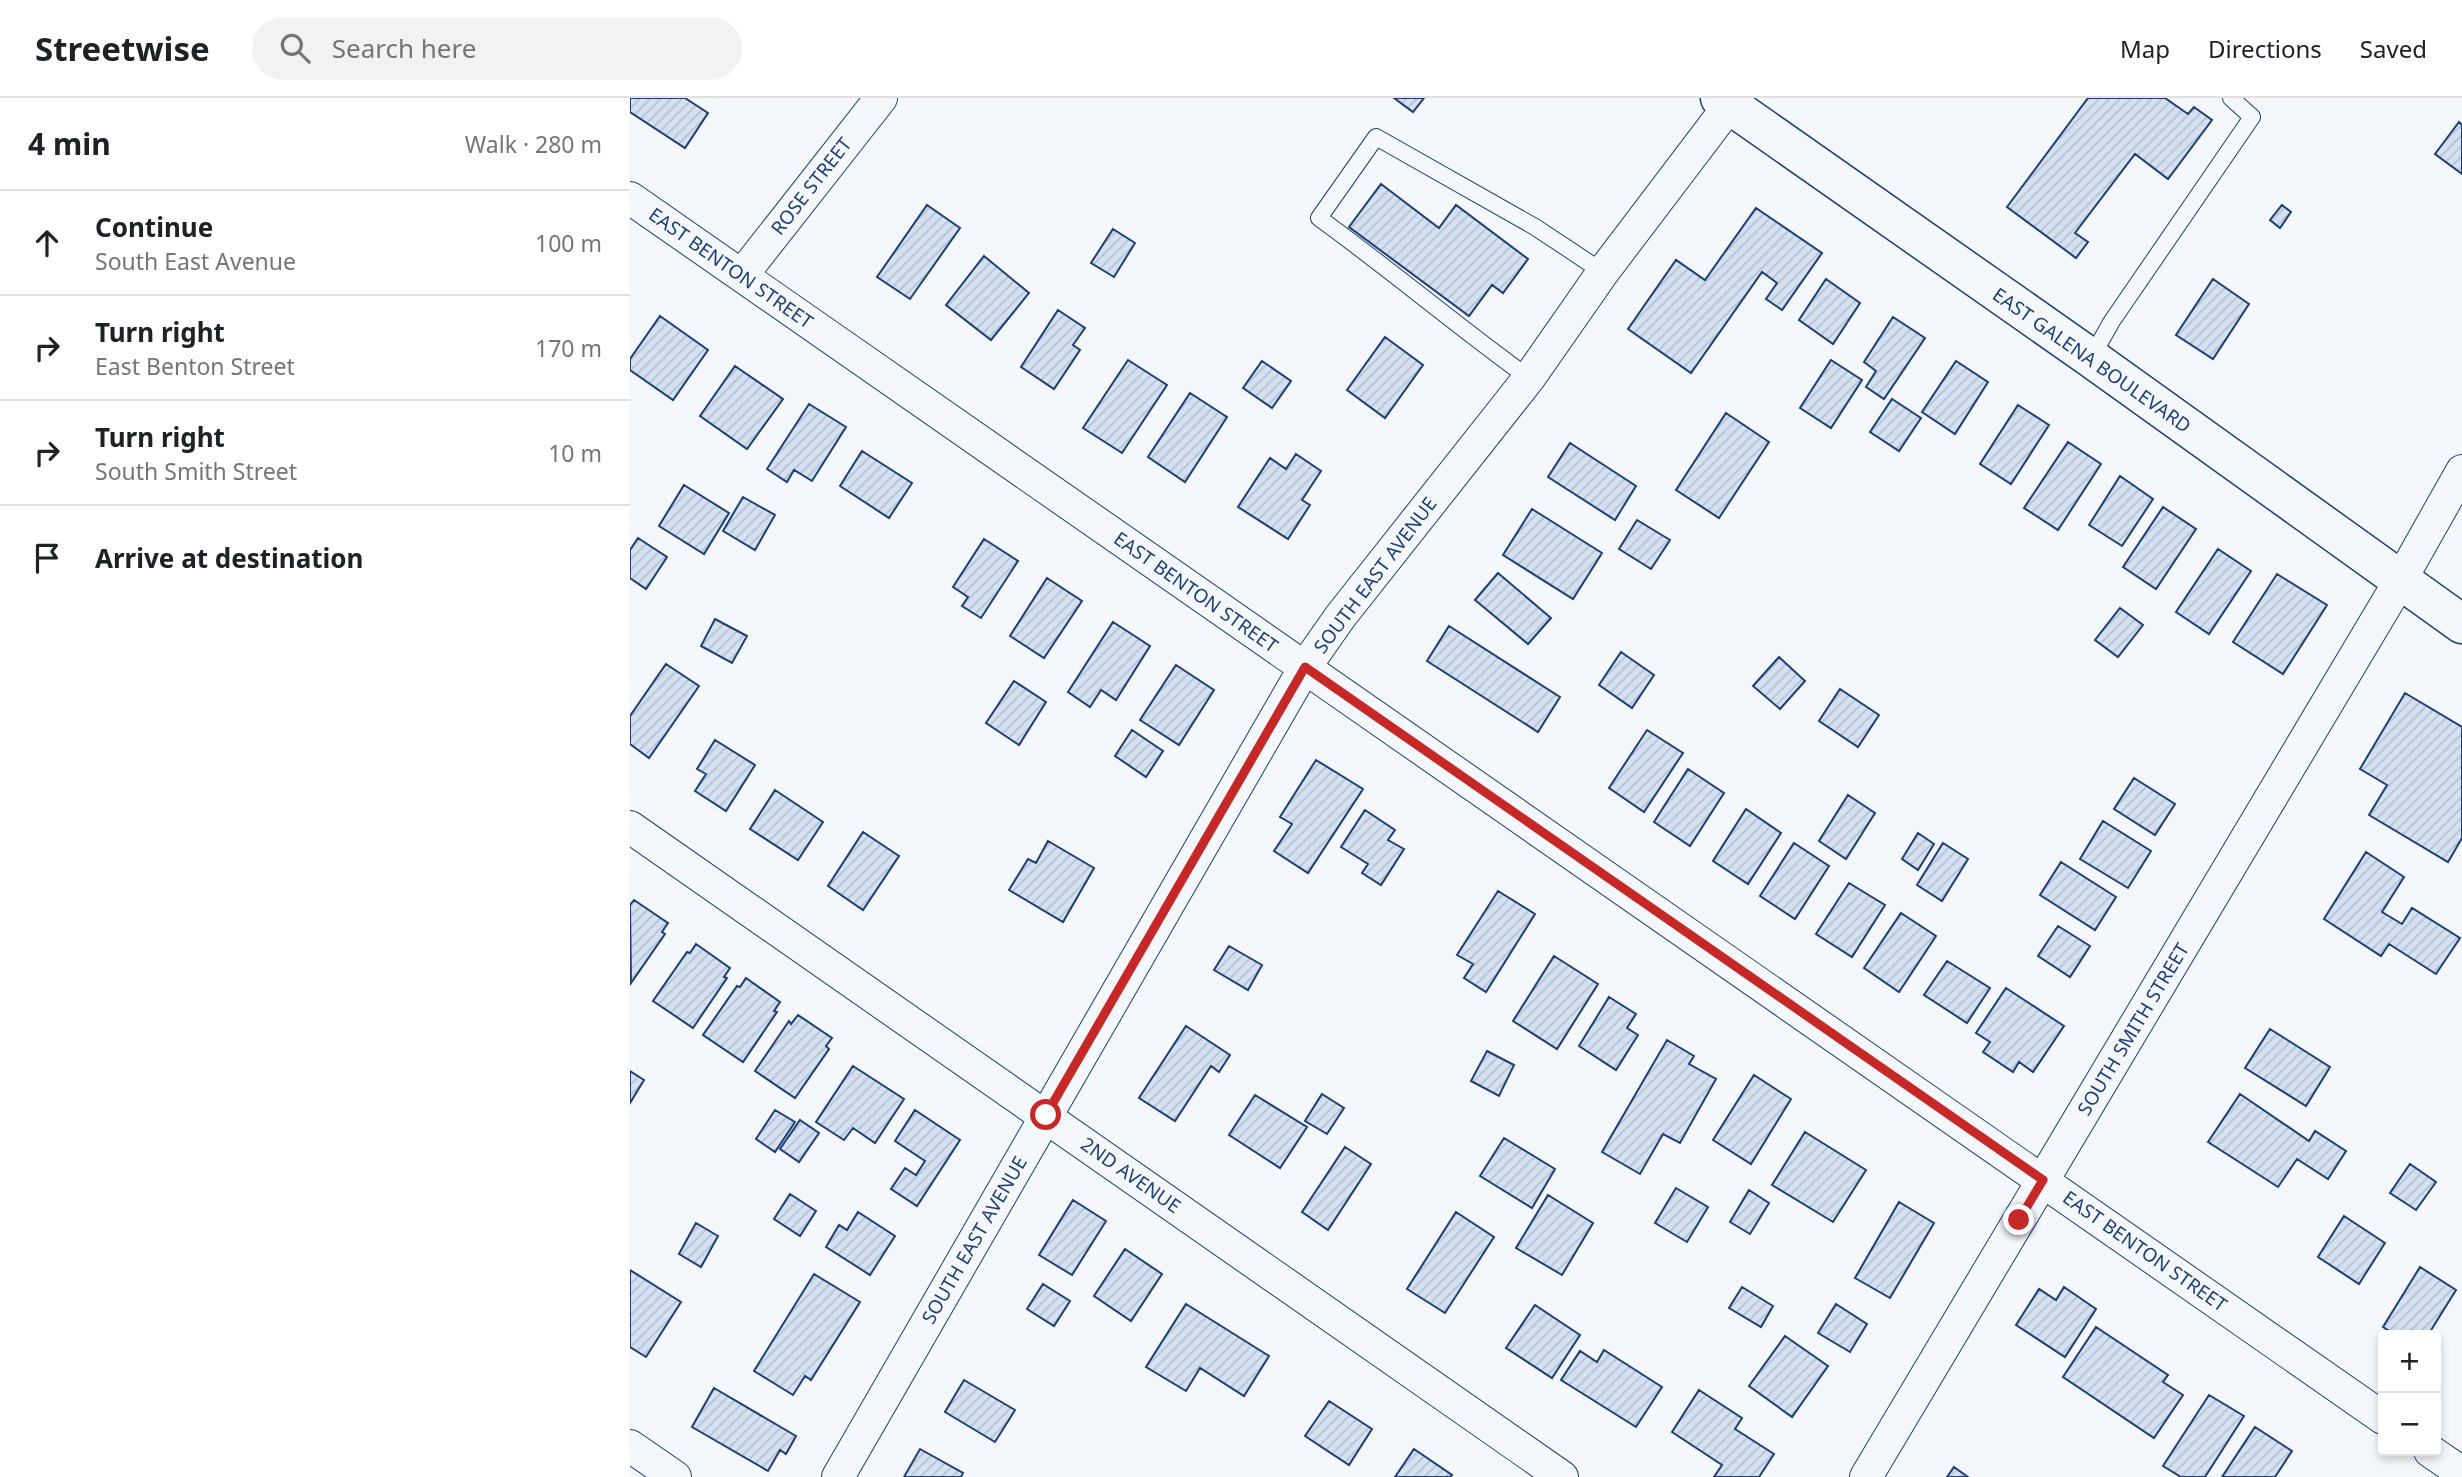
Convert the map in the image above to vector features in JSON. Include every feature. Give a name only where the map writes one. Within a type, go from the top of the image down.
[{"type":"main road","name":"EAST GALENA BOULEVARD","points":[[1728,101],[2462,624]]},
{"type":"street","name":"ROSE STREET","points":[[742,275],[881,98]]},
{"type":"street","name":"SOUTH EAST AVENUE","points":[[838,1477],[1305,667],[1340,617],[1529,378],[1728,101]]},
{"type":"street","name":"EAST BENTON STREET","points":[[630,198],[2378,1414]]},
{"type":"street","name":"SOUTH SMITH STREET","points":[[1866,1477],[2400,581],[2462,471]]},
{"type":"street","name":"2ND AVENUE","points":[[630,827],[1562,1477]]},
{"type":"street","points":[[630,1446],[675,1477]]},
{"type":"street","points":[[2438,1456],[2462,1472]]},
{"type":"lane","points":[[2091,358],[2112,321],[2252,117],[2231,98]]},
{"type":"lane","points":[[1529,378],[1320,218],[1369,147],[1376,137],[1535,227],[1603,272]]},
{"type":"building","points":[[630,98],[685,98],[708,113],[685,148],[630,112]]},
{"type":"building","points":[[1394,98],[1424,98],[1413,112]]},
{"type":"building","points":[[2088,98],[2165,98],[2188,114],[2194,107],[2212,120],[2168,179],[2135,154],[2075,233],[2088,242],[2076,258],[2007,207]]},
{"type":"building","points":[[2459,122],[2462,125],[2462,174],[2435,154]]},
{"type":"building","points":[[1381,184],[1439,228],[1456,205],[1528,259],[1503,293],[1492,285],[1469,316],[1349,227]]},
{"type":"building","points":[[927,205],[960,228],[910,299],[877,277]]},
{"type":"building","points":[[2282,205],[2291,212],[2280,228],[2270,220]]},
{"type":"building","points":[[1756,208],[1822,253],[1782,310],[1766,299],[1777,283],[1762,272],[1691,373],[1628,329],[1676,260],[1705,280]]},
{"type":"building","points":[[1113,229],[1135,243],[1114,277],[1091,263]]},
{"type":"building","points":[[984,256],[1029,293],[991,340],[946,305]]},
{"type":"building","points":[[1826,279],[1860,303],[1833,344],[1799,320]]},
{"type":"building","points":[[2213,279],[2249,304],[2213,359],[2176,335]]},
{"type":"building","points":[[1058,310],[1085,328],[1073,345],[1080,350],[1054,389],[1021,367]]},
{"type":"building","points":[[660,316],[708,350],[673,400],[630,370],[630,359]]},
{"type":"building","points":[[1893,317],[1925,338],[1884,399],[1866,387],[1876,371],[1864,362]]},
{"type":"building","points":[[1385,337],[1423,365],[1385,418],[1347,390]]},
{"type":"building","points":[[1128,360],[1167,385],[1122,453],[1083,428]]},
{"type":"building","points":[[1831,360],[1862,380],[1831,428],[1800,408]]},
{"type":"building","points":[[1262,361],[1291,381],[1272,408],[1243,388]]},
{"type":"building","points":[[1956,361],[1988,382],[1955,434],[1922,412]]},
{"type":"building","points":[[735,366],[783,399],[747,449],[700,416]]},
{"type":"building","points":[[1190,393],[1227,417],[1185,482],[1148,457]]},
{"type":"building","points":[[1892,399],[1921,418],[1899,451],[1870,432]]},
{"type":"building","points":[[809,404],[846,427],[812,481],[794,470],[787,482],[767,469]]},
{"type":"building","points":[[2018,405],[2049,425],[2011,484],[1980,464]]},
{"type":"building","points":[[1726,413],[1769,442],[1719,518],[1676,490]]},
{"type":"building","points":[[2068,442],[2101,464],[2058,530],[2024,508]]},
{"type":"building","points":[[1570,443],[1636,486],[1615,520],[1548,477]]},
{"type":"building","points":[[862,451],[912,483],[889,518],[840,486]]},
{"type":"building","points":[[1296,454],[1321,471],[1302,500],[1310,505],[1288,539],[1238,507],[1270,458],[1286,469]]},
{"type":"building","points":[[2120,476],[2153,499],[2122,546],[2089,525]]},
{"type":"building","points":[[684,485],[729,513],[704,554],[659,526]]},
{"type":"building","points":[[743,497],[775,515],[755,550],[723,531]]},
{"type":"building","points":[[2163,507],[2196,529],[2156,589],[2123,567]]},
{"type":"building","points":[[1532,509],[1602,553],[1573,599],[1503,555]]},
{"type":"building","points":[[1637,520],[1670,540],[1651,569],[1619,549]]},
{"type":"building","points":[[638,538],[667,557],[646,589],[630,578],[630,550]]},
{"type":"building","points":[[984,539],[1018,561],[981,618],[962,606],[968,597],[953,587]]},
{"type":"building","points":[[2218,549],[2251,571],[2209,634],[2176,612]]},
{"type":"building","points":[[1498,573],[1551,618],[1528,644],[1475,600]]},
{"type":"building","points":[[2277,574],[2327,605],[2283,674],[2233,642]]},
{"type":"building","points":[[1047,578],[1082,601],[1044,658],[1010,636]]},
{"type":"building","points":[[2120,608],[2143,625],[2118,657],[2095,640]]},
{"type":"building","points":[[715,619],[747,636],[732,663],[701,646]]},
{"type":"building","points":[[1113,622],[1150,646],[1116,700],[1101,690],[1090,707],[1068,692]]},
{"type":"building","points":[[1449,626],[1560,697],[1538,732],[1427,661]]},
{"type":"building","points":[[1621,652],[1654,675],[1632,708],[1599,685]]},
{"type":"building","points":[[1779,657],[1805,681],[1780,709],[1753,686]]},
{"type":"building","points":[[666,664],[699,686],[649,758],[630,744],[630,716]]},
{"type":"building","points":[[1176,665],[1214,690],[1179,745],[1140,720]]},
{"type":"building","points":[[1014,681],[1046,702],[1019,745],[986,723]]},
{"type":"building","points":[[1840,689],[1879,715],[1858,747],[1819,721]]},
{"type":"building","points":[[2405,693],[2462,727],[2462,838],[2448,862],[2369,815],[2387,785],[2360,769]]},
{"type":"building","points":[[1132,730],[1163,751],[1146,777],[1115,756]]},
{"type":"building","points":[[1647,730],[1683,753],[1644,812],[1609,788]]},
{"type":"building","points":[[715,740],[755,765],[726,811],[695,791],[706,774],[697,769]]},
{"type":"building","points":[[1316,760],[1363,789],[1308,873],[1274,851],[1292,824],[1280,817]]},
{"type":"building","points":[[1688,769],[1724,793],[1690,846],[1654,822]]},
{"type":"building","points":[[2134,778],[2175,804],[2155,835],[2114,809]]},
{"type":"building","points":[[775,790],[823,822],[798,860],[750,829]]},
{"type":"building","points":[[1848,795],[1875,813],[1846,859],[1819,841]]},
{"type":"building","points":[[1746,809],[1781,833],[1748,884],[1713,861]]},
{"type":"building","points":[[1365,810],[1395,830],[1388,840],[1404,849],[1381,885],[1362,873],[1368,864],[1341,847]]},
{"type":"building","points":[[2103,821],[2151,851],[2128,888],[2080,859]]},
{"type":"building","points":[[863,832],[899,856],[863,910],[828,886]]},
{"type":"building","points":[[1918,833],[1934,844],[1918,870],[1902,859]]},
{"type":"building","points":[[1048,841],[1094,868],[1063,922],[1009,890],[1028,859],[1036,863]]},
{"type":"building","points":[[1794,843],[1829,866],[1795,919],[1760,896]]},
{"type":"building","points":[[1943,843],[1968,859],[1942,901],[1917,885]]},
{"type":"building","points":[[2366,852],[2404,877],[2382,912],[2402,924],[2412,908],[2460,938],[2436,974],[2389,944],[2381,956],[2324,919]]},
{"type":"building","points":[[2061,862],[2116,897],[2095,930],[2040,895]]},
{"type":"building","points":[[1849,883],[1885,905],[1852,957],[1816,934]]},
{"type":"building","points":[[1498,891],[1535,914],[1486,992],[1464,978],[1473,964],[1457,955]]},
{"type":"building","points":[[634,900],[668,923],[662,932],[665,934],[631,983],[630,905]]},
{"type":"building","points":[[1901,913],[1936,936],[1899,992],[1864,968]]},
{"type":"building","points":[[2058,926],[2090,946],[2070,977],[2038,956]]},
{"type":"building","points":[[696,944],[730,968],[724,977],[727,978],[693,1028],[653,1001],[687,952],[690,953]]},
{"type":"building","points":[[1229,946],[1262,965],[1248,990],[1214,970]]},
{"type":"building","points":[[1554,956],[1598,984],[1557,1049],[1513,1021]]},
{"type":"building","points":[[1947,961],[1990,988],[1967,1023],[1924,995]]},
{"type":"building","points":[[746,978],[780,1002],[774,1011],[777,1012],[743,1062],[703,1035],[737,986],[740,987]]},
{"type":"building","points":[[2006,988],[2064,1026],[2033,1072],[2019,1062],[2013,1072],[1983,1052],[1990,1042],[1976,1033]]},
{"type":"building","points":[[1609,997],[1636,1014],[1627,1028],[1638,1035],[1616,1070],[1579,1046]]},
{"type":"building","points":[[798,1015],[832,1038],[826,1046],[829,1049],[795,1098],[755,1071],[789,1021],[791,1024]]},
{"type":"building","points":[[1186,1026],[1230,1055],[1219,1072],[1211,1066],[1175,1121],[1139,1098]]},
{"type":"building","points":[[2270,1029],[2330,1067],[2306,1106],[2245,1068]]},
{"type":"building","points":[[1667,1040],[1694,1056],[1689,1064],[1716,1079],[1680,1143],[1663,1134],[1640,1174],[1602,1152]]},
{"type":"building","points":[[1487,1051],[1514,1065],[1499,1096],[1471,1081]]},
{"type":"building","points":[[853,1066],[904,1099],[875,1143],[853,1128],[844,1140],[816,1122]]},
{"type":"building","points":[[630,1071],[644,1080],[630,1103]]},
{"type":"building","points":[[1754,1075],[1791,1099],[1751,1164],[1713,1140]]},
{"type":"building","points":[[1322,1094],[1344,1108],[1327,1134],[1305,1121]]},
{"type":"building","points":[[2240,1094],[2309,1141],[2315,1131],[2346,1151],[2328,1179],[2297,1159],[2278,1187],[2208,1142]]},
{"type":"building","points":[[1255,1095],[1307,1127],[1280,1168],[1229,1135]]},
{"type":"building","points":[[775,1110],[795,1122],[775,1152],[756,1139]]},
{"type":"building","points":[[915,1110],[960,1140],[917,1206],[891,1189],[905,1168],[916,1175],[925,1161],[895,1141]]},
{"type":"building","points":[[800,1120],[819,1133],[799,1162],[780,1149]]},
{"type":"building","points":[[1805,1132],[1866,1170],[1833,1222],[1772,1185]]},
{"type":"building","points":[[1504,1138],[1555,1169],[1532,1208],[1480,1176]]},
{"type":"building","points":[[1345,1147],[1371,1164],[1328,1230],[1302,1212]]},
{"type":"building","points":[[2410,1164],[2436,1182],[2416,1210],[2390,1193]]},
{"type":"building","points":[[1676,1188],[1708,1207],[1687,1242],[1655,1223]]},
{"type":"building","points":[[1749,1190],[1769,1203],[1750,1234],[1730,1222]]},
{"type":"building","points":[[790,1194],[816,1211],[800,1236],[774,1219]]},
{"type":"building","points":[[1548,1195],[1593,1223],[1562,1275],[1516,1248]]},
{"type":"building","points":[[1073,1200],[1106,1221],[1072,1275],[1039,1255]]},
{"type":"building","points":[[1899,1202],[1934,1223],[1890,1298],[1855,1278]]},
{"type":"building","points":[[858,1212],[895,1236],[870,1275],[826,1247],[839,1225],[847,1230]]},
{"type":"building","points":[[1456,1212],[1494,1237],[1445,1313],[1407,1289]]},
{"type":"building","points":[[2344,1216],[2385,1243],[2359,1284],[2318,1257]]},
{"type":"building","points":[[696,1223],[718,1236],[701,1267],[679,1254]]},
{"type":"building","points":[[1125,1249],[1162,1274],[1131,1321],[1094,1296]]},
{"type":"building","points":[[2420,1267],[2456,1290],[2431,1330],[2388,1330],[2383,1327]]},
{"type":"building","points":[[630,1270],[681,1302],[646,1357],[630,1347]]},
{"type":"building","points":[[814,1274],[860,1302],[811,1380],[805,1376],[793,1395],[754,1371]]},
{"type":"building","points":[[1043,1284],[1070,1301],[1054,1326],[1027,1309]]},
{"type":"building","points":[[1742,1287],[1773,1306],[1761,1327],[1729,1308]]},
{"type":"building","points":[[2064,1287],[2096,1309],[2065,1357],[2016,1325],[2039,1289],[2056,1300]]},
{"type":"building","points":[[1186,1304],[1269,1356],[1244,1396],[1200,1368],[1186,1391],[1146,1367]]},
{"type":"building","points":[[1836,1304],[1867,1324],[1850,1352],[1818,1333]]},
{"type":"building","points":[[1535,1305],[1580,1335],[1552,1378],[1506,1348]]},
{"type":"building","points":[[2096,1327],[2168,1375],[2163,1382],[2183,1395],[2154,1438],[2063,1377]]},
{"type":"building","points":[[1785,1336],[1828,1366],[1792,1417],[1749,1386]]},
{"type":"building","points":[[1604,1350],[1662,1387],[1636,1427],[1561,1380],[1580,1351],[1597,1362]]},
{"type":"building","points":[[964,1380],[1015,1410],[995,1442],[945,1412]]},
{"type":"building","points":[[714,1388],[796,1436],[786,1454],[780,1450],[768,1471],[692,1427]]},
{"type":"building","points":[[1699,1390],[1742,1418],[1735,1429],[1774,1454],[1759,1477],[1714,1477],[1722,1465],[1672,1432]]},
{"type":"building","points":[[2209,1395],[2244,1416],[2205,1477],[2181,1477],[2163,1466]]},
{"type":"building","points":[[1329,1401],[1372,1429],[1349,1465],[1305,1436]]},
{"type":"building","points":[[2255,1427],[2292,1451],[2275,1477],[2222,1477]]},
{"type":"building","points":[[920,1449],[963,1473],[961,1477],[904,1477]]},
{"type":"building","points":[[1414,1449],[1452,1475],[1395,1477]]},
{"type":"building","points":[[1954,1467],[1968,1477],[1947,1477]]},
{"type":"route","points":[[1046,1115],[1305,667],[2043,1180],[2019,1220]]}]
